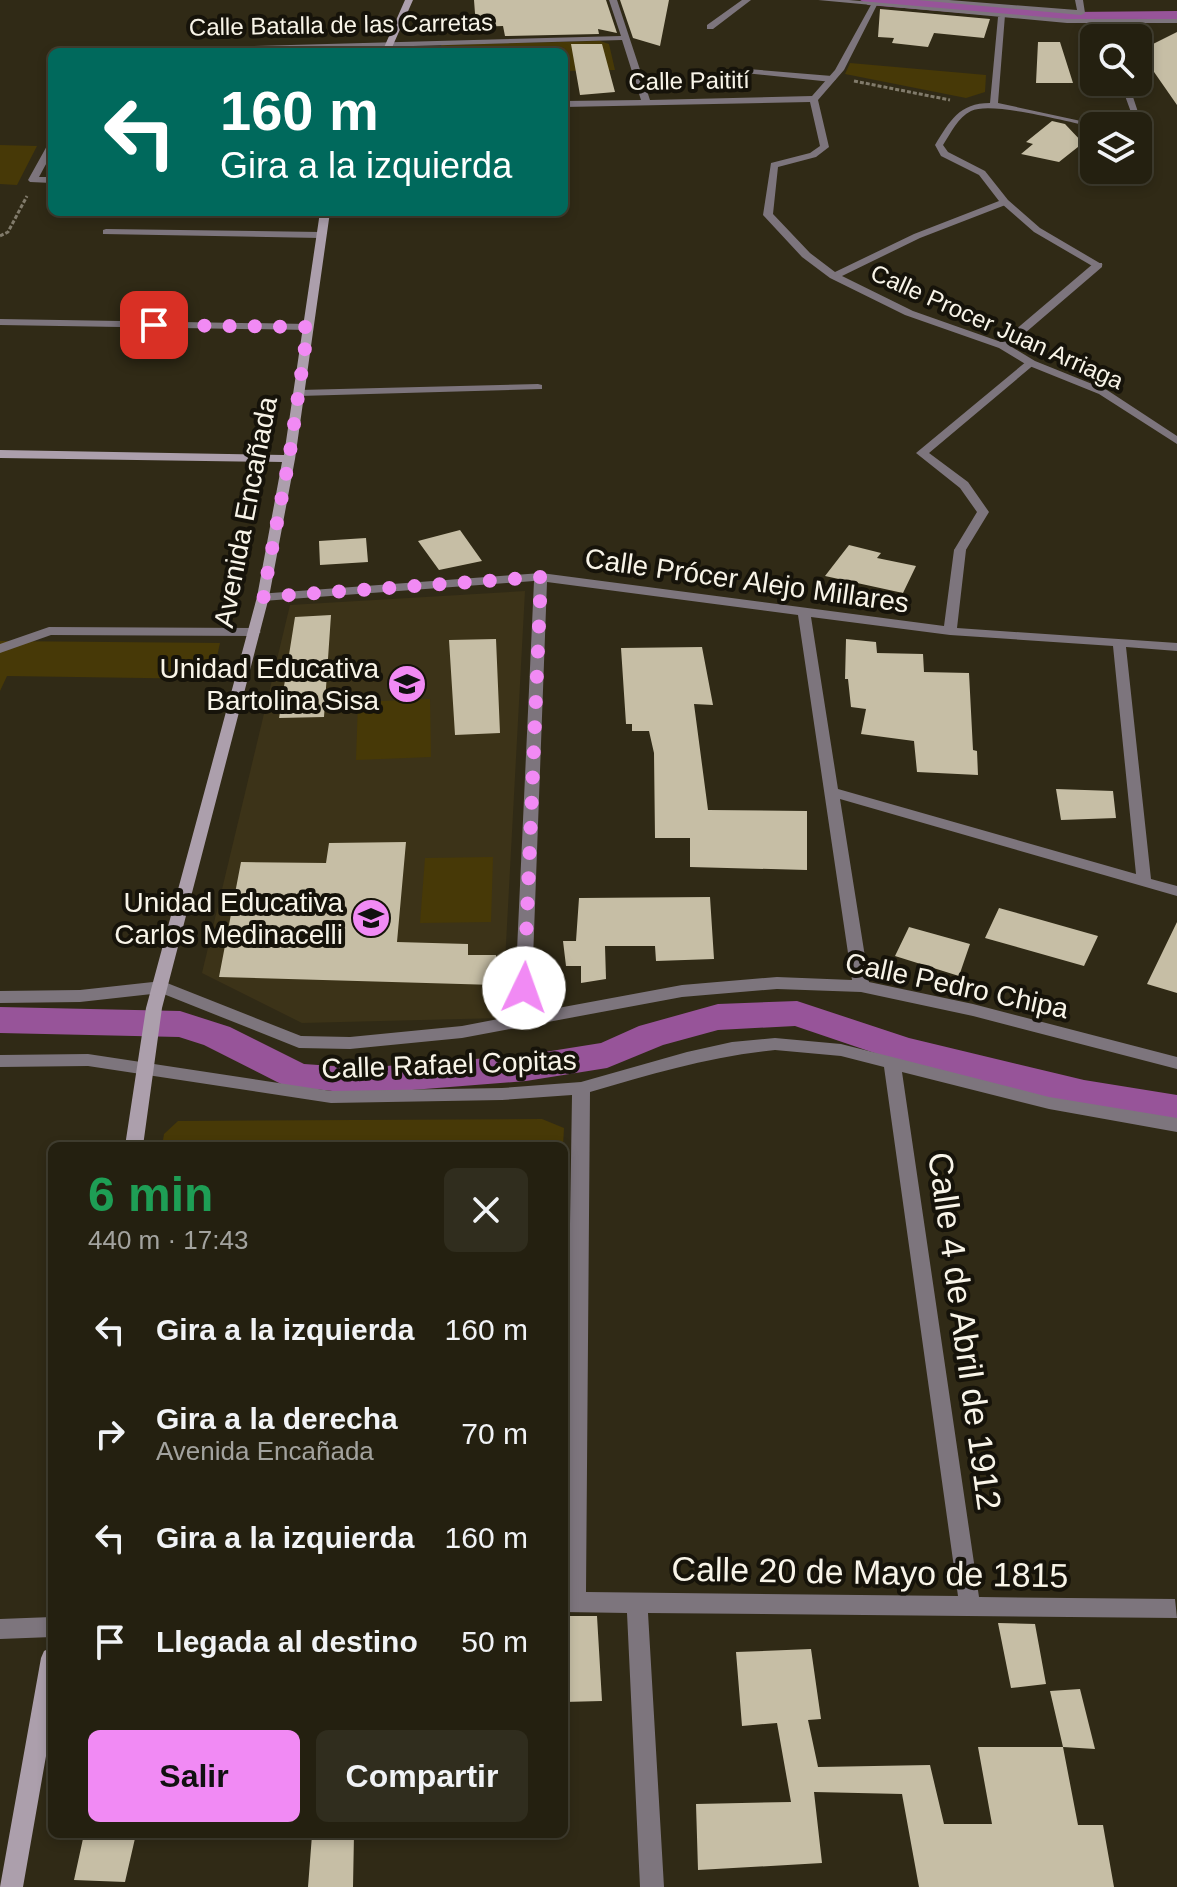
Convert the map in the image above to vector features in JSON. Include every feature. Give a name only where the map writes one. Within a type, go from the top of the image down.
[{"type":"main road","points":[[388,48],[409,0]]},
{"type":"main road","name":"Avenida Encañada","points":[[135,1142],[154,1008],[263,597],[289,459],[324,216]]},
{"type":"main road","points":[[0,454],[289,459]]},
{"type":"main road","points":[[11,1887],[48,1680]]},
{"type":"street","points":[[613,0],[646,102]]},
{"type":"street","points":[[710,27],[747,0]]},
{"type":"street","points":[[822,0],[1002,17],[1103,22],[1177,21]]},
{"type":"street","points":[[921,0],[1081,13],[1079,0]]},
{"type":"street","points":[[814,99],[822,95],[875,5]]},
{"type":"street","points":[[994,105],[1002,17]]},
{"type":"street","name":"Calle Batalla de las Carretas","points":[[388,48],[625,38]]},
{"type":"street","points":[[748,71],[833,78]]},
{"type":"street","name":"Calle Paitití","points":[[568,104],[814,99]]},
{"type":"street","name":"Calle Procer Juan Arriaga","points":[[814,99],[825,147],[813,155],[774,165],[768,215],[806,255],[834,276],[909,313],[1003,346],[1031,363],[1103,392],[1177,441]]},
{"type":"street","points":[[1003,346],[1098,265],[1037,230],[1005,202],[982,173],[944,154],[939,145],[964,108],[974,104],[1080,122]]},
{"type":"street","points":[[48,152],[33,180],[48,180]]},
{"type":"street","points":[[834,276],[917,236],[1005,202]]},
{"type":"street","points":[[106,232],[320,235]]},
{"type":"street","points":[[0,322],[308,327]]},
{"type":"street","points":[[950,631],[960,550],[983,512],[964,485],[922,453],[1031,363]]},
{"type":"street","points":[[299,393],[538,387]]},
{"type":"street","points":[[522,1020],[541,577]]},
{"type":"street","name":"Calle Prócer Alejo Millares","points":[[263,597],[541,577],[950,631],[1177,647]]},
{"type":"street","points":[[804,613],[835,793],[861,986]]},
{"type":"street","points":[[0,649],[49,631],[254,632]]},
{"type":"street","points":[[1119,644],[1144,881]]},
{"type":"street","points":[[835,793],[1177,891]]},
{"type":"street","name":"Calle Pedro Chipa","points":[[162,987],[299,1042],[350,1043],[462,1032],[682,991],[777,983],[861,986],[973,1010],[1177,1063]]},
{"type":"street","points":[[0,997],[80,996],[162,987]]},
{"type":"street","name":"Calle Rafael Copitas","points":[[0,1061],[88,1060],[331,1097],[502,1094],[581,1088],[687,1058],[761,1045],[841,1050],[1049,1103],[1177,1125]]},
{"type":"street","name":"Calle 4 de Abril de 1912","points":[[892,1065],[970,1607]]},
{"type":"street","points":[[570,1602],[581,1088]]},
{"type":"street","name":"Calle 20 de Mayo de 1815","points":[[570,1602],[1176,1610]]},
{"type":"street","points":[[637,1603],[652,1887]]},
{"type":"street","points":[[0,1629],[48,1627]]},
{"type":"path","points":[[833,78],[974,104]]},
{"type":"path","points":[[0,236],[8,232],[33,180]]},
{"type":"shaded area","points":[[600,41],[609,44],[615,70],[568,71],[568,48],[442,48],[441,45]]},
{"type":"shaded area","points":[[850,63],[986,75],[985,92],[966,98],[845,74]]},
{"type":"shaded area","points":[[0,145],[37,146],[17,185],[0,184]]},
{"type":"shaded area","points":[[525,591],[502,1018],[302,1023],[202,973],[290,605]]},
{"type":"shaded area","points":[[0,641],[220,643],[212,679],[7,676],[0,691]]},
{"type":"shaded area","points":[[430,699],[431,757],[356,760],[358,702]]},
{"type":"shaded area","points":[[493,857],[491,922],[420,923],[425,858]]},
{"type":"shaded area","points":[[542,1119],[564,1128],[563,1142],[163,1142],[164,1134],[178,1121]]},
{"type":"building","points":[[474,0],[606,0],[617,33],[598,29],[599,34],[505,36],[503,26],[476,27]]},
{"type":"building","points":[[620,0],[669,0],[660,46],[633,38]]},
{"type":"building","points":[[880,9],[990,19],[984,38],[934,33],[928,47],[892,43],[894,38],[878,37]]},
{"type":"building","points":[[1177,32],[1177,105],[1152,69],[1152,44]]},
{"type":"building","points":[[1038,42],[1060,42],[1073,83],[1036,83]]},
{"type":"building","points":[[571,44],[602,44],[615,92],[580,95]]},
{"type":"building","points":[[1052,121],[1065,124],[1080,140],[1080,145],[1059,162],[1021,154],[1033,144],[1026,142]]},
{"type":"building","points":[[460,530],[482,561],[439,570],[418,541]]},
{"type":"building","points":[[366,538],[368,562],[320,565],[319,541]]},
{"type":"building","points":[[849,545],[881,553],[877,558],[916,566],[903,593],[825,576]]},
{"type":"building","points":[[331,615],[324,717],[279,718],[295,617]]},
{"type":"building","points":[[496,639],[500,733],[455,735],[449,640]]},
{"type":"building","points":[[846,639],[876,642],[877,653],[923,654],[924,672],[969,673],[973,750],[977,751],[978,775],[917,772],[914,741],[861,734],[866,709],[851,707],[848,679],[845,679]]},
{"type":"building","points":[[702,647],[713,705],[694,704],[708,810],[807,811],[807,870],[690,867],[690,838],[655,838],[654,753],[649,731],[632,731],[632,724],[626,724],[621,648]]},
{"type":"building","points":[[1056,789],[1113,791],[1116,818],[1061,820]]},
{"type":"building","points":[[406,842],[397,942],[468,944],[468,955],[496,955],[495,985],[219,977],[241,862],[326,863],[329,843]]},
{"type":"building","points":[[710,897],[714,959],[656,961],[655,946],[605,946],[606,979],[581,983],[581,966],[566,966],[563,941],[576,941],[579,898]]},
{"type":"building","points":[[999,908],[1098,936],[1084,966],[985,938]]},
{"type":"building","points":[[1177,922],[1177,993],[1147,984]]},
{"type":"building","points":[[909,927],[970,944],[959,976],[895,956]]},
{"type":"building","points":[[568,1616],[597,1616],[602,1701],[568,1702]]},
{"type":"building","points":[[998,1623],[1035,1624],[1046,1684],[1011,1688]]},
{"type":"building","points":[[811,1649],[821,1719],[808,1720],[818,1767],[930,1765],[944,1824],[992,1824],[978,1747],[1063,1747],[1078,1825],[1103,1825],[1114,1887],[919,1887],[902,1794],[814,1792],[822,1863],[698,1870],[696,1804],[791,1802],[777,1723],[742,1726],[736,1652]]},
{"type":"building","points":[[1080,1689],[1095,1749],[1063,1747],[1050,1691]]},
{"type":"building","points":[[83,1838],[135,1838],[125,1882],[74,1880]]},
{"type":"building","points":[[312,1838],[354,1838],[353,1887],[308,1887]]},
{"type":"waterway","points":[[868,0],[1071,17],[1177,16]]},
{"type":"waterway","points":[[0,1020],[180,1024],[217,1036],[298,1077],[361,1081],[526,1068],[607,1055],[652,1035],[718,1017],[797,1013],[904,1050],[1084,1094],[1177,1109]]},
{"type":"place","name":"Unidad Educativa Bartolina Sisa","points":[[407,684]]},
{"type":"place","name":"Unidad Educativa Carlos Medinacelli","points":[[371,918]]},
{"type":"route","points":[[154,325],[308,327],[289,459],[263,597],[541,577],[524,988]]}]
